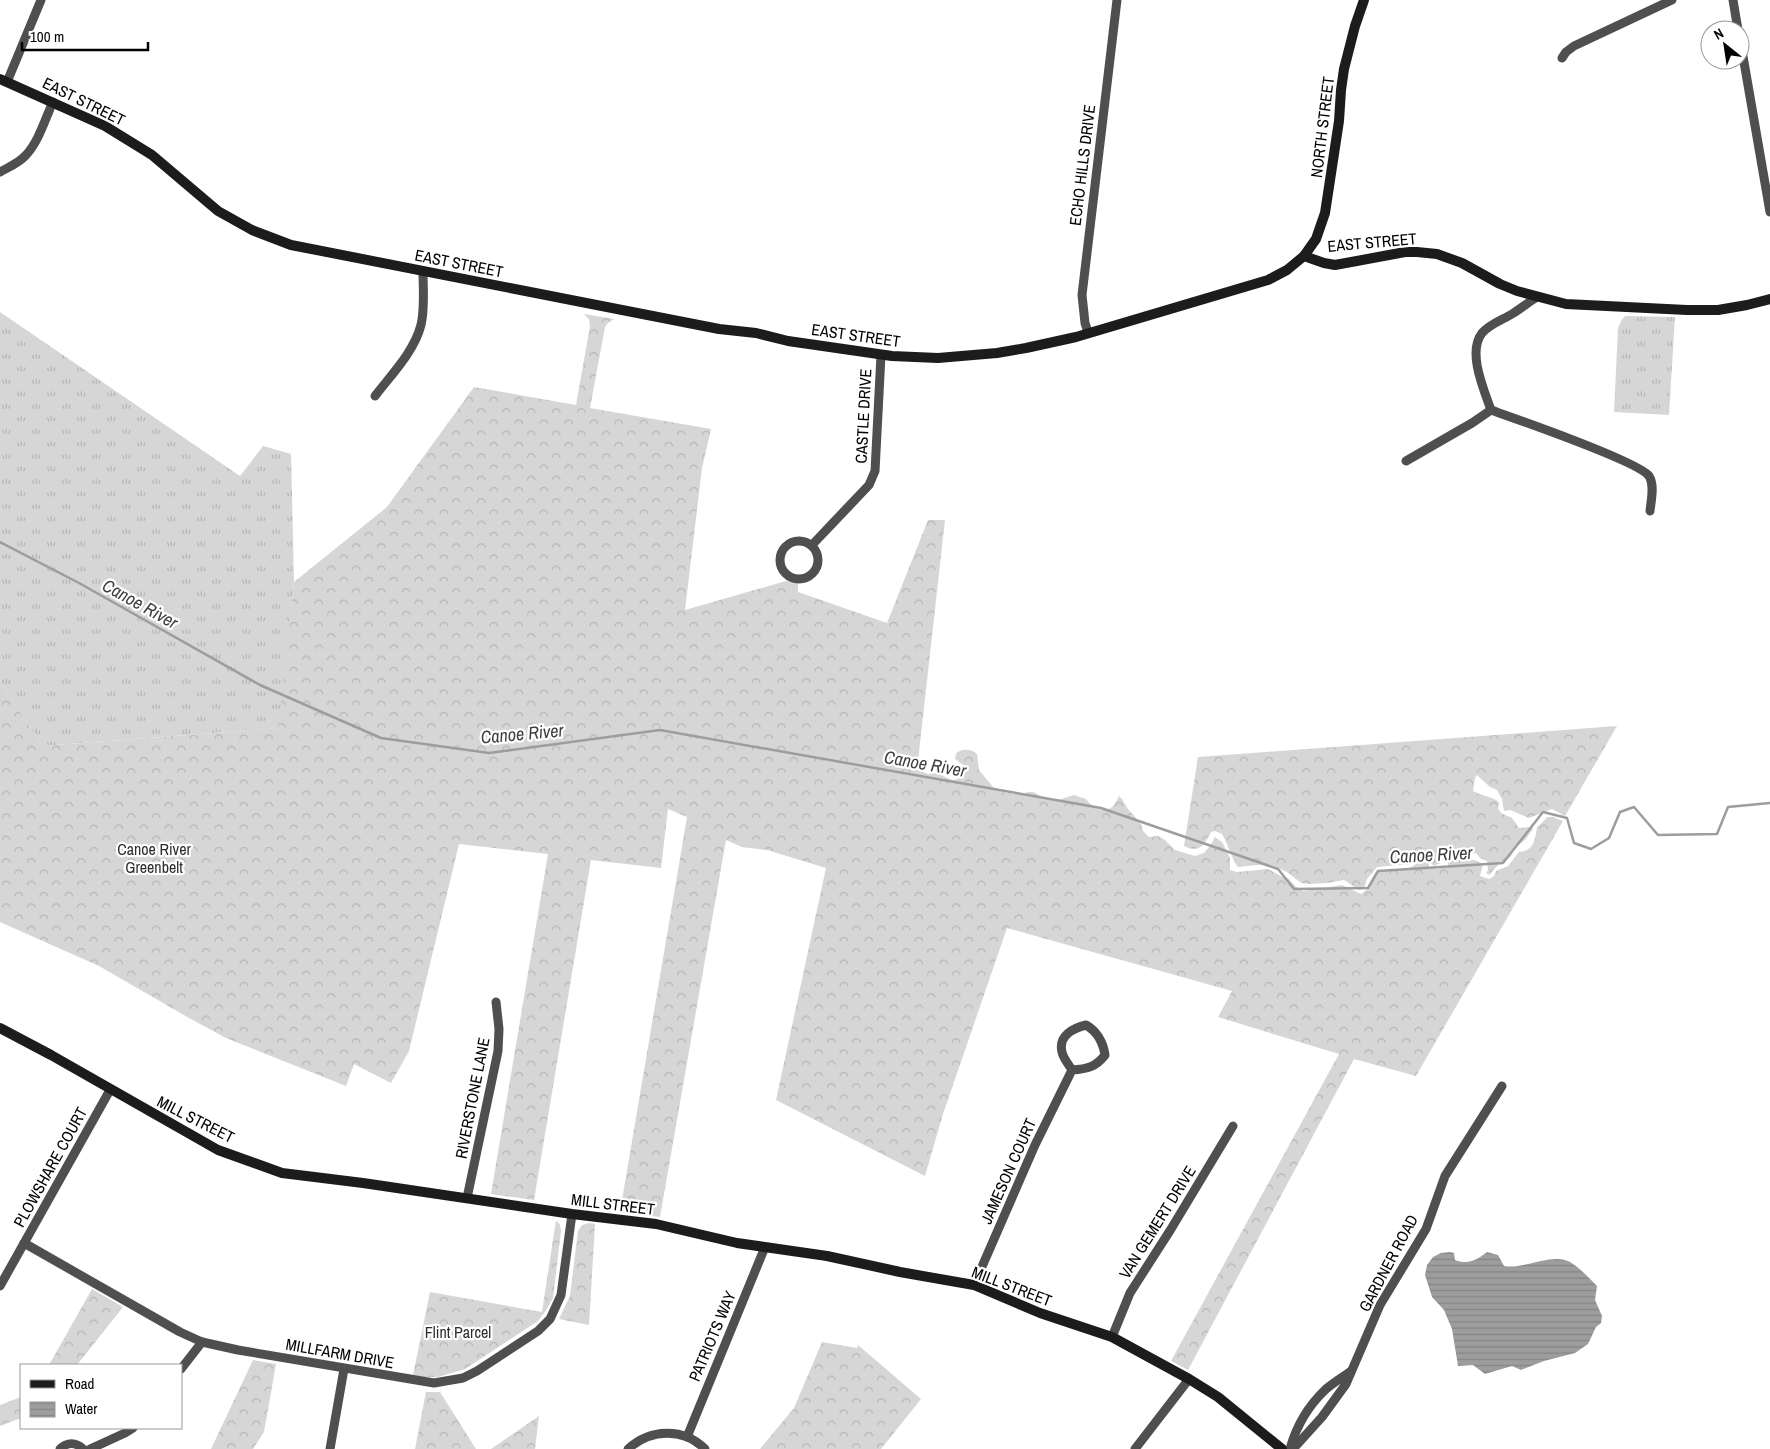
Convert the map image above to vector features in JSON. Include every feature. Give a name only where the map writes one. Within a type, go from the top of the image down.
[{"type":"street","points":[[4,81],[41,0]]},
{"type":"street","name":"ECHO HILLS DRIVE","points":[[1088,332],[1082,295],[1117,0]]},
{"type":"street","name":"NORTH STREET","points":[[1304,256],[1316,239],[1325,213],[1340,121],[1344,69],[1364,0]]},
{"type":"street","points":[[1562,58],[1574,46],[1672,0]]},
{"type":"street","points":[[1733,0],[1736,20]]},
{"type":"street","points":[[1745,70],[1770,212]]},
{"type":"street","name":"EAST STREET","points":[[4,81],[105,126],[152,155],[218,211],[252,230],[290,245],[719,329],[756,333],[881,355],[938,358],[996,353],[1050,343],[1268,280],[1287,270],[1304,256],[1324,263],[1335,264],[1405,252],[1437,254],[1462,263],[1500,284],[1537,297],[1566,304],[1687,310],[1733,307],[1770,299]]},
{"type":"street","points":[[0,172],[27,155],[42,128],[53,102]]},
{"type":"street","points":[[374,396],[408,354],[418,335],[422,314],[423,271]]},
{"type":"street","points":[[1491,410],[1478,368],[1475,353],[1477,344],[1482,334],[1490,327],[1537,297]]},
{"type":"street","name":"CASTLE DRIVE","points":[[812,545],[869,485],[876,471],[881,355]]},
{"type":"street","points":[[1406,461],[1491,410]]},
{"type":"street","points":[[1491,410],[1594,449],[1639,469],[1649,476],[1652,484],[1650,511]]},
{"type":"street","points":[[800,540],[812,545],[818,556],[818,562],[813,572],[808,576],[797,578],[786,573],[780,562],[781,556],[788,545],[800,540]]},
{"type":"street","name":"RIVERSTONE LANE","points":[[467,1198],[498,1051],[499,1029],[496,1002]]},
{"type":"street","points":[[1086,1025],[1094,1030],[1100,1038],[1104,1046],[1105,1056],[1099,1063],[1089,1069],[1072,1070],[1062,1053],[1062,1043],[1067,1033],[1076,1027],[1086,1025]]},
{"type":"street","name":"MILL STREET","points":[[0,1028],[218,1150],[282,1174],[363,1183],[572,1214],[656,1224],[736,1243],[827,1256],[900,1272],[974,1285],[1040,1313],[1112,1337],[1189,1379],[1228,1404],[1282,1449]]},
{"type":"street","name":"JAMESON COURT","points":[[974,1285],[1035,1145],[1072,1070]]},
{"type":"street","name":"GARDNER ROAD","points":[[1291,1449],[1322,1417],[1346,1384],[1380,1305],[1426,1229],[1445,1176],[1502,1086]]},
{"type":"street","name":"PLOWSHARE COURT","points":[[0,1286],[110,1090]]},
{"type":"street","name":"VAN GEMERT DRIVE","points":[[1112,1337],[1130,1293],[1233,1126]]},
{"type":"street","name":"MILLFARM DRIVE","points":[[24,1243],[180,1332],[202,1342],[434,1384],[463,1378],[477,1371],[550,1319],[558,1303],[563,1286],[572,1214]]},
{"type":"street","name":"PATRIOTS WAY","points":[[687,1437],[765,1247]]},
{"type":"street","points":[[182,1367],[202,1342]]},
{"type":"street","points":[[330,1449],[344,1369]]},
{"type":"street","points":[[1291,1449],[1293,1436],[1304,1417],[1326,1389],[1352,1370]]},
{"type":"street","points":[[1135,1449],[1189,1379]]},
{"type":"street","points":[[90,1449],[131,1429]]},
{"type":"street","points":[[628,1449],[636,1442],[652,1435],[670,1433],[687,1437],[705,1449]]},
{"type":"street","points":[[60,1449],[66,1444],[72,1443],[83,1449]]},
{"type":"green space","points":[[0,312],[240,476],[263,446],[291,454],[294,582],[279,728],[42,746],[0,680]]},
{"type":"green space","name":"Canoe River Greenbelt","points":[[584,314],[614,319],[605,327],[590,408],[711,429],[702,468],[685,610],[786,581],[798,583],[798,592],[887,623],[928,520],[945,520],[917,770],[928,774],[937,773],[952,780],[958,779],[965,769],[955,759],[956,754],[969,750],[977,754],[979,770],[993,787],[1003,792],[1014,794],[1032,792],[1046,798],[1058,800],[1074,795],[1086,799],[1093,806],[1101,810],[1112,807],[1119,796],[1149,837],[1158,836],[1175,850],[1195,856],[1204,853],[1215,837],[1222,842],[1230,858],[1230,870],[1237,872],[1268,869],[1286,879],[1288,878],[1303,891],[1342,885],[1361,894],[1370,887],[1378,871],[1405,870],[1415,865],[1418,858],[1426,856],[1429,861],[1429,867],[1437,869],[1448,866],[1449,858],[1475,860],[1483,864],[1480,876],[1489,879],[1494,876],[1496,871],[1508,866],[1519,852],[1528,850],[1531,847],[1537,827],[1547,817],[1563,821],[1416,1076],[1354,1059],[1188,1370],[1171,1361],[1339,1054],[1218,1017],[1232,991],[1007,928],[943,1114],[925,1176],[776,1100],[826,868],[767,850],[742,847],[726,840],[660,1217],[620,1212],[687,817],[668,809],[661,868],[591,860],[534,1200],[491,1194],[548,854],[459,844],[409,1051],[391,1083],[354,1064],[346,1086],[226,1038],[99,966],[0,922],[0,680],[42,746],[278,728],[294,582],[387,507],[474,387],[576,405],[590,326],[589,319]]},
{"type":"green space","points":[[1625,316],[1675,317],[1669,415],[1614,412],[1618,328]]},
{"type":"green space","points":[[1617,726],[1565,816],[1552,809],[1529,818],[1510,810],[1504,811],[1502,799],[1497,790],[1490,787],[1477,775],[1473,791],[1499,802],[1498,808],[1501,813],[1512,818],[1519,828],[1532,827],[1533,829],[1525,840],[1513,849],[1511,856],[1497,866],[1489,875],[1486,873],[1488,870],[1487,861],[1480,858],[1476,853],[1445,856],[1440,863],[1434,866],[1429,856],[1419,852],[1410,864],[1377,867],[1367,879],[1364,889],[1359,890],[1344,880],[1327,883],[1301,883],[1287,872],[1268,864],[1238,867],[1222,834],[1215,831],[1211,832],[1201,847],[1194,849],[1184,846],[1198,757]]},
{"type":"green space","name":"Flint Parcel","points":[[556,1220],[560,1225],[561,1231],[553,1298],[538,1321],[465,1369],[438,1377],[413,1375],[430,1292],[542,1312]]},
{"type":"green space","points":[[595,1224],[589,1325],[559,1319],[570,1296],[578,1231],[582,1225]]},
{"type":"green space","points":[[92,1289],[123,1307],[78,1364],[50,1364]]},
{"type":"green space","points":[[822,1342],[857,1348],[858,1345],[921,1399],[881,1449],[760,1449],[794,1408]]},
{"type":"green space","points":[[253,1360],[276,1364],[264,1432],[253,1449],[211,1449]]},
{"type":"green space","points":[[426,1392],[440,1392],[476,1449],[415,1449]]},
{"type":"green space","points":[[20,1397],[20,1418],[0,1426],[0,1405]]},
{"type":"green space","points":[[539,1416],[535,1449],[491,1449]]},
{"type":"water","points":[[1487,1252],[1498,1255],[1504,1266],[1511,1267],[1555,1259],[1563,1259],[1570,1262],[1597,1286],[1595,1300],[1602,1316],[1601,1323],[1596,1327],[1588,1344],[1575,1353],[1544,1361],[1521,1370],[1512,1366],[1485,1374],[1473,1365],[1458,1366],[1452,1329],[1444,1310],[1432,1297],[1425,1275],[1427,1265],[1433,1257],[1441,1253],[1454,1253],[1455,1260],[1468,1262]]},
{"type":"waterway","name":"Canoe River","points":[[0,542],[79,583],[260,685],[381,738],[489,753],[660,730],[1101,808],[1278,869],[1294,889],[1368,888],[1378,871],[1503,863],[1543,812],[1567,818],[1574,843],[1591,849],[1609,838],[1620,812],[1634,807],[1658,835],[1717,834],[1728,807],[1770,803]]}]
